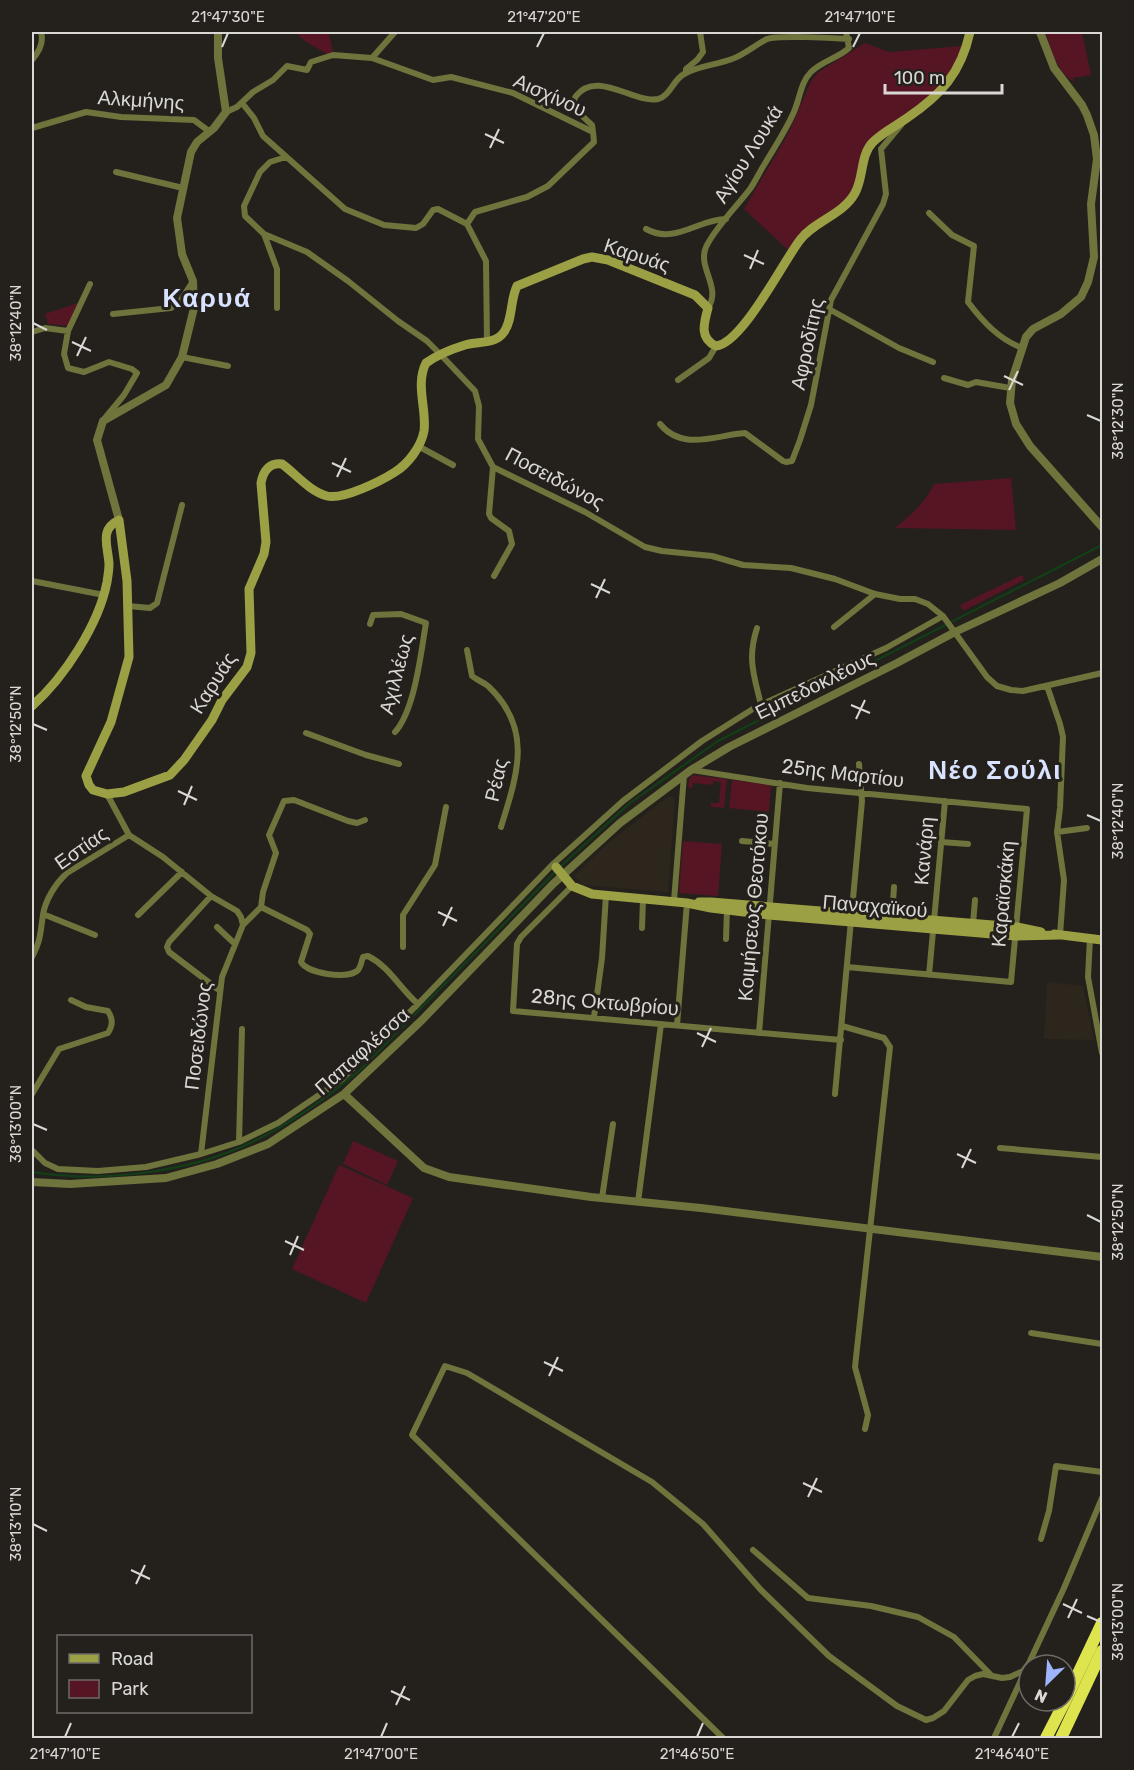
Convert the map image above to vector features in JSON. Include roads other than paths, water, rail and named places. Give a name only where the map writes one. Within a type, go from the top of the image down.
[{"type":"highway","points":[[1077,1676],[1102,1623]]},
{"type":"highway","points":[[1061,1738],[1102,1651]]},
{"type":"highway","points":[[1046,1738],[1059,1713]]},
{"type":"main road","points":[[708,308],[704,335],[709,343],[716,346],[724,344],[739,330],[765,296],[803,236],[848,202],[858,187],[869,147],[941,92],[955,71],[970,32]]},
{"type":"main road","name":"Καρυάς","points":[[107,794],[124,792],[170,775],[184,760],[212,720],[222,700],[250,662],[249,589],[265,549],[266,534],[261,483],[268,467],[282,464],[313,488],[330,496],[351,492],[396,472],[413,455],[424,432],[422,389],[423,369],[426,363],[467,344],[487,342],[498,338],[503,333],[517,286],[583,259],[592,257],[608,260],[695,295],[708,308]]},
{"type":"main road","points":[[32,706],[78,649],[91,626],[104,595],[109,570],[106,534],[109,526],[119,520],[127,581],[130,639],[127,667],[111,722],[86,777],[93,790],[107,794]]},
{"type":"main road","points":[[556,867],[572,885]]},
{"type":"main road","name":"Παναχαϊκού","points":[[572,885],[588,893],[674,901],[728,910],[769,911],[1102,940]]},
{"type":"main road","name":"Παναχαϊκού","points":[[687,903],[711,902],[769,911]]},
{"type":"main road","name":"Παναχαϊκού","points":[[851,918],[892,917],[934,925],[973,924],[1016,932]]},
{"type":"street","points":[[32,60],[40,48],[43,38],[41,32]]},
{"type":"street","points":[[103,421],[166,385],[182,357],[194,308],[193,281],[182,254],[177,218],[191,152],[200,139],[224,118],[226,112],[218,58],[218,32]]},
{"type":"street","points":[[372,58],[395,32]]},
{"type":"street","points":[[686,73],[686,69],[703,53],[700,32]]},
{"type":"street","points":[[593,132],[592,125],[575,109],[576,96],[585,89],[607,86],[644,98],[657,99],[664,96],[686,73],[734,58],[770,38],[849,39],[846,32]]},
{"type":"street","points":[[1040,32],[1054,68],[1082,105],[1094,135],[1097,159],[1091,204],[1094,253],[1092,269],[1081,297],[1061,314],[1033,329],[1026,337],[1010,388],[1010,403],[1012,416],[1037,455],[1102,527]]},
{"type":"street","name":"Αγίου Λουκά","points":[[708,308],[712,301],[713,287],[702,259],[709,242],[733,208],[751,188],[793,115],[803,83],[810,73],[828,60],[842,55],[849,48],[849,39]]},
{"type":"street","name":"Αισχίνου","points":[[242,103],[256,89],[273,80],[287,66],[307,70],[311,62],[333,55],[372,58],[433,80],[451,76],[513,93],[593,132],[594,142],[548,186],[527,197],[475,212],[467,224]]},
{"type":"street","points":[[226,112],[234,110],[242,103],[254,118],[263,136],[345,209],[379,224],[416,228],[423,224],[433,210],[438,209],[467,224],[486,261],[487,342]]},
{"type":"street","name":"Αλκμήνης","points":[[32,128],[86,112],[121,117],[194,120],[210,132]]},
{"type":"street","name":"Αφροδίτης","points":[[660,424],[665,430],[695,442],[745,433],[786,462],[794,458],[811,405],[831,300],[883,204],[886,182],[881,149],[902,121]]},
{"type":"street","points":[[277,308],[277,269],[264,234],[248,219],[243,206],[262,169],[270,162],[286,157]]},
{"type":"street","points":[[116,172],[183,188]]},
{"type":"street","points":[[929,213],[952,235],[975,246],[968,302],[990,328],[1011,344],[1022,348]]},
{"type":"street","points":[[646,229],[657,235],[666,235],[726,219]]},
{"type":"street","name":"Ποσειδώνος","points":[[264,234],[307,252],[427,340],[475,391],[478,406],[478,439],[493,467],[585,512],[645,547],[712,556],[743,565],[791,568],[836,579],[874,594],[900,599],[915,598],[928,604],[945,618]]},
{"type":"street","points":[[112,314],[171,308],[179,303],[193,281]]},
{"type":"street","points":[[90,284],[68,331],[64,354],[68,368],[84,372],[109,362],[132,369],[136,373],[124,395],[103,421],[96,440],[119,520]]},
{"type":"street","points":[[829,309],[899,348],[933,362]]},
{"type":"street","points":[[32,332],[45,328],[68,331]]},
{"type":"street","points":[[678,380],[709,358],[716,346]]},
{"type":"street","points":[[182,357],[228,366]]},
{"type":"street","points":[[944,378],[968,385],[976,382],[1010,388]]},
{"type":"street","points":[[418,446],[453,465]]},
{"type":"street","points":[[493,467],[489,514],[509,531],[512,544],[494,576]]},
{"type":"street","points":[[128,606],[150,608],[156,605],[182,505]]},
{"type":"street","name":"Εμπεδοκλέους","points":[[563,874],[620,823],[691,770],[729,747],[955,632],[1060,584],[1102,559]]},
{"type":"street","points":[[32,581],[104,595]]},
{"type":"street","points":[[834,627],[874,594]]},
{"type":"street","name":"Αχιλλέως","points":[[370,624],[373,615],[382,614],[401,614],[426,623],[414,686],[406,711],[395,732]]},
{"type":"street","points":[[32,1150],[45,1163],[58,1169],[98,1172],[146,1167],[240,1142],[278,1123],[341,1080],[552,865],[602,818],[702,741],[761,705],[945,618],[980,668],[997,686],[1023,691],[1102,674]]},
{"type":"street","points":[[757,628],[751,647],[751,657],[761,705]]},
{"type":"street","name":"Ρέας","points":[[467,650],[472,676],[489,687],[504,706],[519,746],[515,777],[501,827]]},
{"type":"street","points":[[1047,686],[1063,737],[1057,832],[1064,880],[1060,935]]},
{"type":"street","points":[[306,733],[366,755],[399,764]]},
{"type":"street","points":[[835,1094],[862,794],[859,764]]},
{"type":"street","name":"25ης Μαρτίου","points":[[691,770],[862,794],[1027,809]]},
{"type":"street","points":[[674,901],[684,775]]},
{"type":"street","name":"Κοιμήσεως Θεοτόκου","points":[[759,1033],[780,783]]},
{"type":"street","points":[[107,794],[129,835],[163,857],[212,896],[237,911],[243,925],[261,908],[263,892],[276,853],[268,835],[284,801],[294,800],[348,821],[365,820]]},
{"type":"street","name":"Κανάρη","points":[[929,975],[945,801]]},
{"type":"street","points":[[403,947],[402,917],[435,866],[446,807]]},
{"type":"street","name":"Καραϊσκάκη","points":[[929,975],[1011,982],[1027,809]]},
{"type":"street","points":[[1057,832],[1088,828]]},
{"type":"street","name":"Εστίας","points":[[32,957],[40,942],[46,904],[61,879],[129,835]]},
{"type":"street","points":[[742,841],[774,844]]},
{"type":"street","points":[[941,842],[968,844]]},
{"type":"street","points":[[138,915],[182,872]]},
{"type":"street","name":"Παπαφλέσσα","points":[[32,1182],[70,1184],[166,1178],[217,1164],[268,1144],[344,1094],[414,1028],[563,874]]},
{"type":"street","name":"28ης Οκτωβρίου","points":[[572,885],[521,937],[517,944],[513,1011],[841,1040]]},
{"type":"street","points":[[892,917],[894,887]]},
{"type":"street","points":[[594,1017],[602,958],[606,895]]},
{"type":"street","points":[[212,896],[166,947],[169,952],[219,990]]},
{"type":"street","points":[[642,928],[643,898]]},
{"type":"street","points":[[973,924],[975,900]]},
{"type":"street","points":[[677,1025],[687,903]]},
{"type":"street","points":[[261,908],[307,930],[310,934],[302,962],[303,966],[310,971],[329,974],[354,972],[360,969],[363,957],[368,956],[387,970],[418,1004]]},
{"type":"street","points":[[726,939],[728,910]]},
{"type":"street","points":[[43,914],[95,934]]},
{"type":"street","name":"Ποσειδώνος","points":[[201,1154],[219,990],[243,925]]},
{"type":"street","points":[[217,927],[235,944]]},
{"type":"street","points":[[1090,938],[1088,977],[1102,1053]]},
{"type":"street","points":[[848,967],[929,975]]},
{"type":"street","points":[[32,1094],[59,1049],[108,1033],[112,1026],[108,1011],[86,1007],[71,1000]]},
{"type":"street","points":[[638,1202],[661,1024]]},
{"type":"street","points":[[842,1026],[884,1038],[890,1047],[855,1367],[868,1415],[865,1429]]},
{"type":"street","points":[[240,1142],[242,1029]]},
{"type":"street","points":[[344,1094],[424,1168],[465,1181],[1102,1257]]},
{"type":"street","points":[[602,1198],[613,1124]]},
{"type":"street","points":[[1000,1148],[1102,1157]]},
{"type":"street","points":[[1031,1333],[1102,1344]]},
{"type":"street","points":[[723,1738],[412,1435],[445,1366],[467,1373],[652,1482],[703,1524],[761,1590],[829,1656],[897,1706],[926,1719],[933,1718],[944,1711],[968,1680],[983,1674],[1002,1678],[1017,1675]]},
{"type":"street","points":[[1041,1539],[1049,1511],[1056,1466],[1102,1472]]},
{"type":"street","points":[[1034,1653],[1102,1497]]},
{"type":"street","points":[[753,1550],[808,1598],[871,1606],[918,1617],[954,1637],[991,1675]]},
{"type":"street","points":[[994,1738],[1017,1689]]},
{"type":"waterway","points":[[561,866],[630,803],[718,741],[1102,545]]},
{"type":"waterway","points":[[32,1172],[86,1176],[143,1173],[199,1162],[250,1143],[279,1128],[360,1070],[557,870]]},
{"type":"district","name":"Καρυά","points":[[207,298]]},
{"type":"district","name":"Νέο Σούλι","points":[[995,770]]}]
